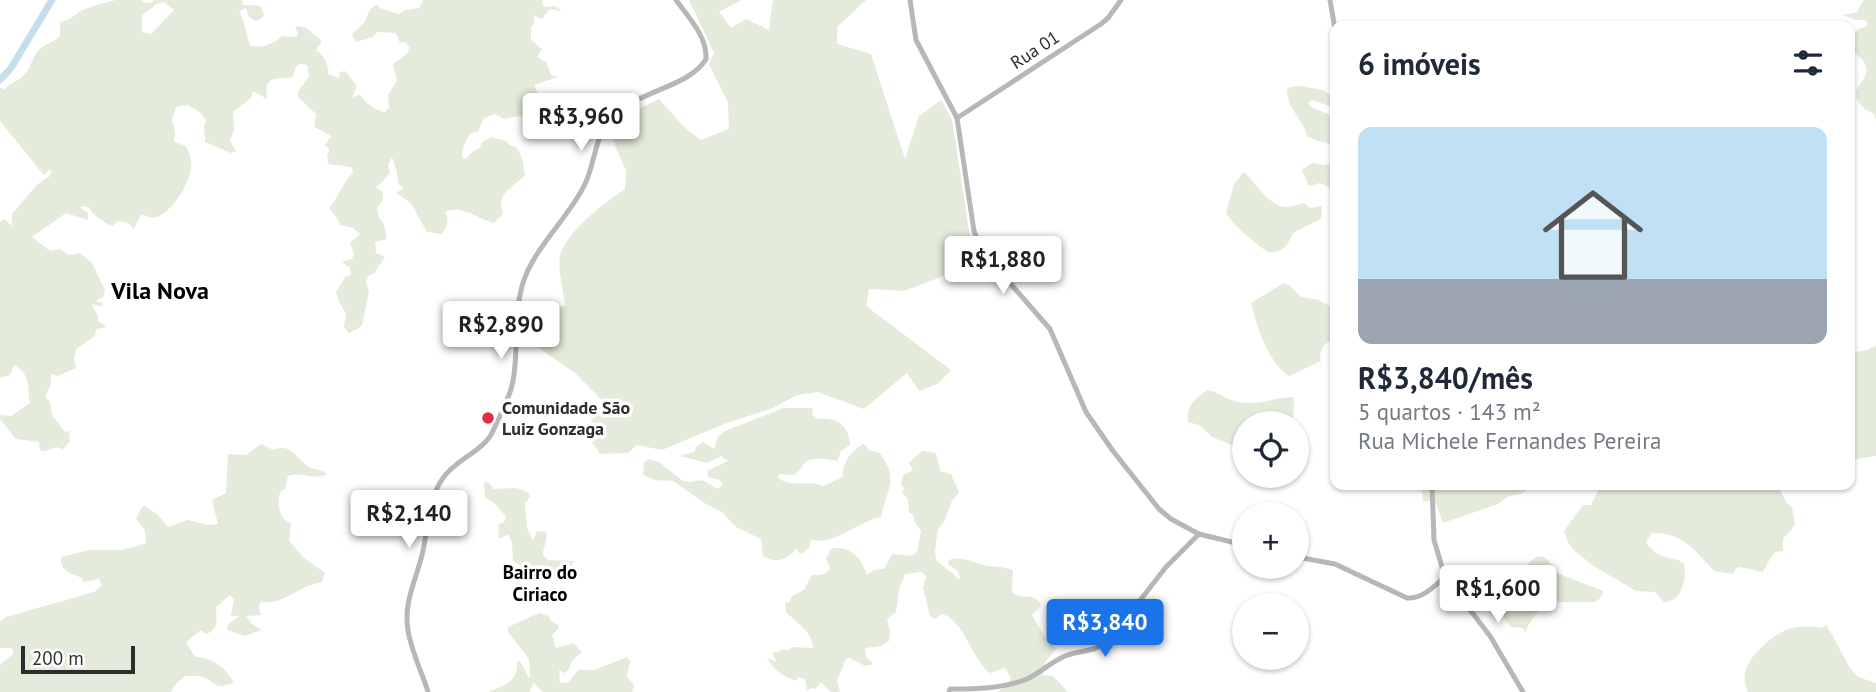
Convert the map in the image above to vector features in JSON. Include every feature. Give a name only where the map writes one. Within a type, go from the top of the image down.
[{"type":"street","points":[[428,692],[407,629],[408,597],[420,563],[437,486],[452,468],[489,438],[512,387],[515,327],[524,279],[584,186],[599,137],[611,117],[627,104],[661,90],[694,71],[706,60],[705,44],[676,0]]},
{"type":"street","points":[[910,0],[916,40],[957,118],[974,231],[981,250],[1050,329],[1080,402],[1113,451],[1164,514],[1199,534],[1232,542]]},
{"type":"street","name":"Rua 01","points":[[957,118],[1101,24],[1121,0]]},
{"type":"street","points":[[1330,0],[1334,21]]},
{"type":"street","points":[[1432,490],[1434,540],[1445,577],[1490,636],[1522,692]]},
{"type":"street","points":[[949,692],[950,689],[992,688],[1017,682],[1038,673],[1066,655],[1101,647],[1166,566],[1199,534]]},
{"type":"street","points":[[1309,559],[1335,564],[1407,598],[1423,596],[1445,577]]},
{"type":"green space","points":[[116,0],[141,0],[145,3],[154,0],[241,0],[244,5],[260,6],[264,14],[256,21],[249,17],[246,8],[239,11],[250,46],[268,45],[282,36],[296,37],[298,34],[295,26],[305,27],[322,41],[316,50],[325,60],[328,74],[339,78],[340,72],[345,71],[357,86],[352,99],[360,94],[371,106],[385,112],[389,108],[388,95],[397,81],[393,64],[407,54],[410,46],[404,42],[400,43],[396,33],[377,32],[373,37],[356,42],[352,34],[363,24],[372,7],[378,5],[399,14],[405,10],[419,8],[423,0],[543,0],[545,7],[555,6],[561,10],[550,9],[542,19],[533,15],[535,22],[531,27],[531,40],[542,49],[537,57],[546,62],[551,75],[558,77],[534,85],[538,94],[531,114],[504,119],[495,114],[484,118],[478,132],[471,133],[465,142],[463,159],[491,137],[507,141],[509,145],[517,148],[522,158],[525,175],[503,196],[503,214],[494,223],[464,211],[451,210],[445,212],[447,223],[442,234],[427,232],[411,203],[396,193],[404,188],[398,183],[392,157],[388,165],[390,173],[376,188],[383,191],[383,200],[377,207],[387,239],[375,242],[376,253],[385,257],[374,273],[368,276],[366,282],[369,292],[362,325],[349,333],[344,327],[346,314],[336,292],[345,277],[351,275],[350,268],[342,262],[352,259],[354,254],[350,243],[360,234],[353,228],[340,225],[329,208],[353,173],[352,167],[328,164],[327,155],[330,150],[325,145],[331,136],[314,127],[316,114],[298,97],[298,91],[309,77],[307,65],[296,66],[293,77],[269,82],[267,99],[253,91],[251,98],[233,112],[234,130],[230,141],[236,151],[231,153],[205,142],[206,120],[201,113],[188,105],[176,107],[172,119],[174,142],[186,146],[191,167],[184,189],[163,214],[155,218],[141,214],[134,229],[128,223],[117,221],[113,226],[99,218],[88,207],[82,206],[88,213],[88,220],[66,213],[32,237],[50,251],[60,249],[69,255],[80,253],[92,263],[105,290],[103,297],[96,301],[103,303],[102,307],[92,306],[98,315],[98,321],[107,327],[96,329],[95,336],[76,349],[76,368],[58,376],[51,374],[51,384],[45,397],[50,401],[52,415],[65,432],[69,431],[70,441],[62,450],[57,447],[45,451],[40,450],[39,442],[16,439],[0,419],[0,415],[11,416],[30,403],[23,372],[14,365],[10,375],[0,378],[0,222],[4,219],[12,226],[12,213],[52,172],[50,169],[44,175],[0,121],[0,88],[5,89],[22,77],[39,50],[60,36],[60,22],[85,9]],"holes":[[[164,2],[174,10],[151,34],[142,32],[142,15],[157,4]]]},
{"type":"green space","points":[[689,0],[741,0],[719,12],[731,28],[746,19],[769,30],[773,0],[866,0],[837,27],[837,44],[871,54],[905,159],[919,116],[941,100],[952,120],[971,244],[959,270],[904,291],[869,289],[866,306],[951,370],[939,383],[919,391],[907,373],[864,409],[818,392],[797,395],[773,408],[724,424],[662,450],[637,445],[628,453],[600,454],[585,431],[604,402],[575,373],[529,341],[538,309],[565,306],[559,267],[560,256],[570,237],[587,218],[625,189],[626,171],[610,133],[615,121],[659,99],[684,127],[701,140],[729,129],[728,103],[709,64],[714,53]]},
{"type":"green space","points":[[1864,0],[1876,0],[1876,121],[1874,114],[1863,108],[1857,99],[1856,91],[1866,69],[1863,60],[1855,52],[1855,32],[1868,23],[1842,15],[1856,13]]},
{"type":"green space","points":[[1291,87],[1323,90],[1330,95],[1330,106],[1312,100],[1308,102],[1312,108],[1330,116],[1330,144],[1307,136],[1288,97],[1287,90]]},
{"type":"green space","points":[[1312,163],[1330,163],[1330,190],[1320,183],[1309,186],[1302,170]]},
{"type":"green space","points":[[1244,172],[1269,199],[1281,206],[1304,203],[1310,208],[1322,206],[1321,219],[1293,233],[1281,250],[1268,252],[1245,234],[1226,213],[1234,184]]},
{"type":"green space","points":[[1284,283],[1301,297],[1319,300],[1330,306],[1330,341],[1320,353],[1321,361],[1289,376],[1275,363],[1260,333],[1251,303]]},
{"type":"green space","points":[[1876,345],[1876,456],[1856,459],[1855,352],[1868,350]]},
{"type":"green space","points":[[1207,390],[1245,403],[1294,397],[1293,411],[1232,411],[1232,445],[1212,437],[1199,425],[1188,422],[1190,407]]},
{"type":"green space","points":[[784,408],[813,408],[812,414],[817,419],[830,419],[840,423],[847,432],[850,445],[841,451],[837,461],[810,460],[805,462],[795,475],[780,474],[777,477],[782,481],[823,486],[843,477],[849,457],[864,444],[869,450],[880,453],[889,471],[890,485],[881,517],[827,540],[811,539],[809,548],[802,553],[796,548],[785,558],[773,560],[763,556],[761,539],[736,527],[722,512],[673,481],[655,480],[643,475],[644,463],[648,459],[659,462],[683,481],[702,480],[718,489],[723,485],[720,480],[708,477],[707,471],[728,461],[721,456],[707,463],[680,456],[694,452],[703,442],[714,449],[718,437],[725,431]]},
{"type":"green space","points":[[261,444],[273,450],[286,448],[306,465],[327,474],[317,477],[288,476],[285,489],[280,492],[279,501],[281,515],[291,524],[289,541],[304,558],[325,573],[322,582],[277,601],[260,602],[261,615],[246,616],[262,630],[245,636],[227,630],[228,624],[240,616],[231,616],[234,599],[230,595],[216,607],[216,623],[213,629],[206,634],[201,630],[186,642],[195,657],[218,664],[234,682],[220,686],[201,676],[185,676],[171,692],[0,692],[0,665],[14,653],[12,648],[0,648],[0,622],[6,617],[94,592],[102,586],[99,579],[83,582],[82,578],[67,571],[62,565],[61,557],[89,550],[123,550],[146,543],[145,530],[136,519],[145,506],[158,515],[168,527],[188,520],[207,525],[218,524],[212,500],[226,493],[228,454],[246,455]]},
{"type":"green space","points":[[922,451],[936,453],[940,471],[951,474],[959,492],[938,529],[936,560],[960,580],[958,571],[948,564],[949,560],[965,559],[1013,570],[1012,592],[1039,601],[1041,606],[1032,615],[1045,637],[1056,648],[1044,664],[1043,675],[1053,676],[1068,692],[998,692],[1011,678],[1005,668],[990,673],[983,667],[961,630],[949,617],[941,614],[935,619],[930,616],[923,588],[926,577],[922,572],[905,574],[899,589],[896,612],[887,619],[889,641],[881,646],[865,648],[866,657],[872,665],[865,666],[850,658],[846,659],[837,680],[840,692],[831,692],[821,682],[815,689],[807,691],[805,679],[797,677],[797,681],[783,675],[767,658],[776,662],[772,652],[792,647],[813,648],[807,632],[786,612],[785,602],[789,603],[792,596],[804,590],[812,575],[822,574],[830,568],[826,558],[831,549],[844,549],[854,554],[867,575],[874,570],[884,569],[892,554],[911,556],[917,552],[921,531],[913,514],[909,513],[908,499],[902,492],[904,488],[901,485],[903,475],[913,470],[909,463]]},
{"type":"green space","points":[[484,482],[494,489],[516,488],[529,493],[530,497],[525,503],[527,528],[533,541],[537,531],[546,532],[543,555],[548,560],[574,561],[566,571],[549,580],[536,581],[530,579],[537,568],[527,570],[513,561],[512,543],[508,534],[499,539],[498,525],[504,522],[506,517],[485,497]]},
{"type":"green space","points":[[1422,490],[1526,490],[1509,496],[1498,504],[1443,523],[1435,501],[1423,501]]},
{"type":"green space","points":[[1598,490],[1780,490],[1792,507],[1795,525],[1783,539],[1783,551],[1773,555],[1763,572],[1740,567],[1736,568],[1733,574],[1714,571],[1680,539],[1652,533],[1646,542],[1651,548],[1660,555],[1684,563],[1685,575],[1679,594],[1664,602],[1655,592],[1636,591],[1592,565],[1569,544],[1564,531],[1583,505],[1591,505]]},
{"type":"green space","points":[[1542,556],[1559,574],[1603,593],[1594,602],[1549,602],[1534,616],[1526,633],[1523,628],[1511,627],[1508,623],[1498,603],[1497,587],[1492,581],[1499,569],[1506,565],[1527,565],[1536,557]]},
{"type":"green space","points":[[539,613],[548,616],[558,625],[559,628],[552,635],[556,648],[573,643],[582,652],[572,661],[568,671],[564,673],[559,670],[560,683],[569,682],[578,670],[594,670],[627,657],[630,661],[627,677],[634,685],[632,692],[543,692],[534,683],[529,692],[488,692],[505,685],[513,678],[517,660],[530,678],[529,659],[508,632],[508,627]]},
{"type":"green space","points":[[1826,624],[1850,668],[1858,677],[1876,683],[1876,692],[1748,692],[1746,670],[1763,646],[1789,629],[1805,626],[1822,628]]},
{"type":"waterway","points":[[0,80],[11,68],[52,0]]},
{"type":"place","name":"Comunidade São Luiz Gonzaga","points":[[488,418]]},
{"type":"district","name":"Vila Nova","points":[[160,291]]},
{"type":"district","name":"Bairro do Ciriaco","points":[[540,583]]}]
